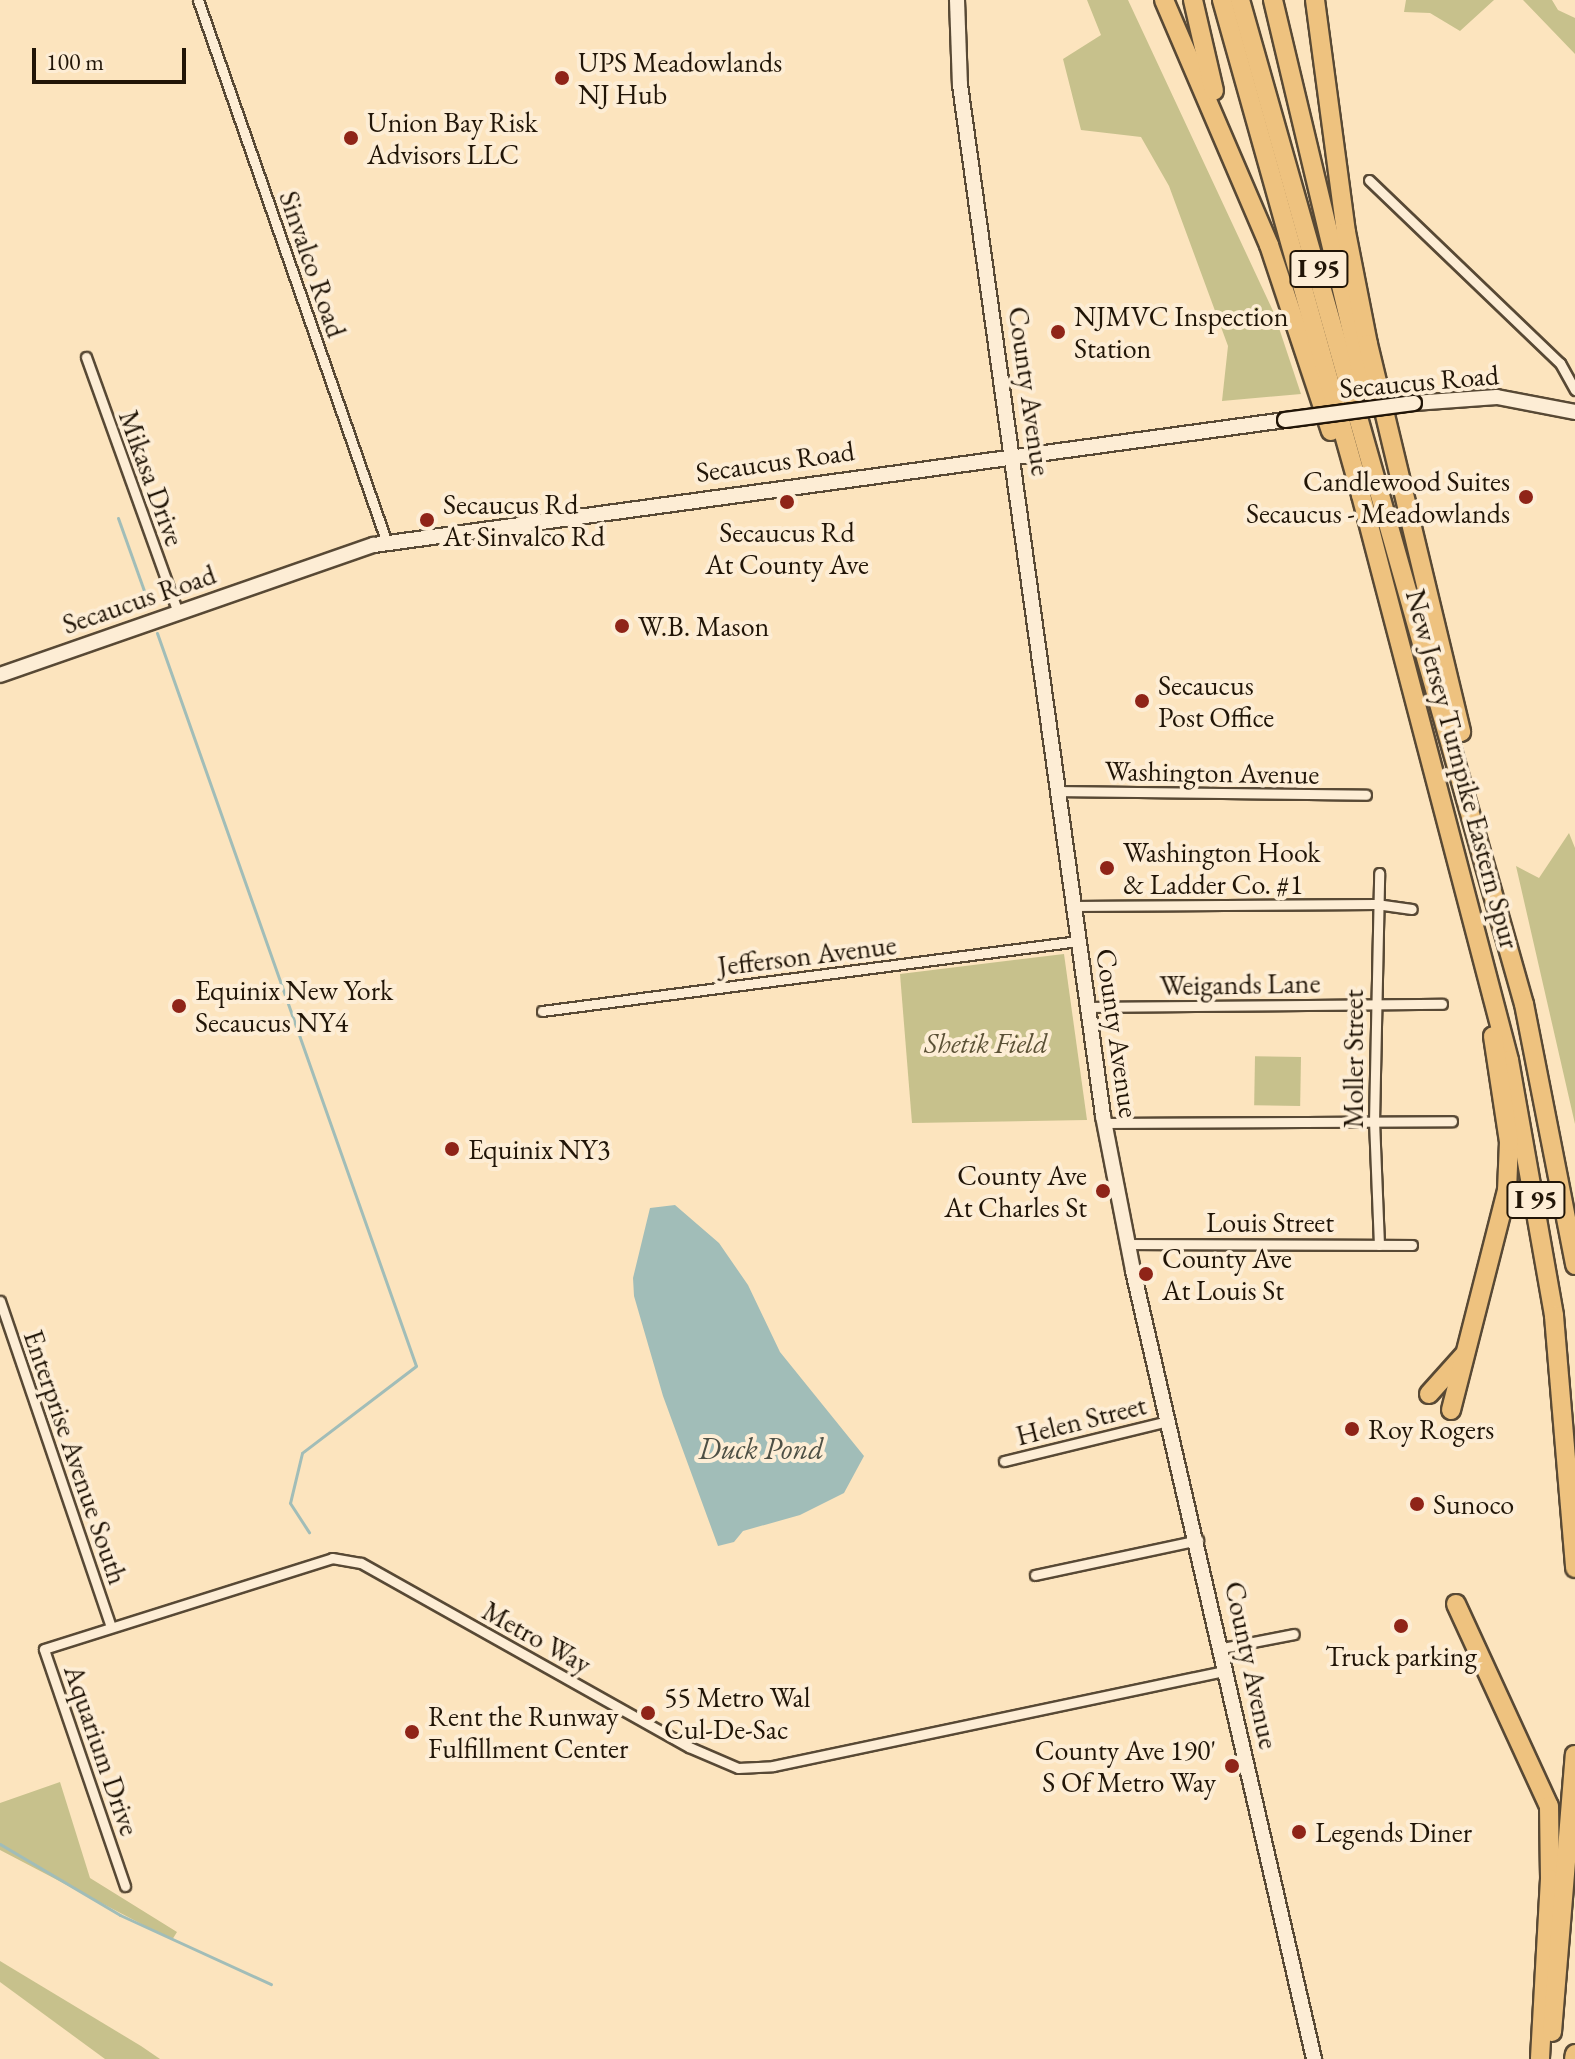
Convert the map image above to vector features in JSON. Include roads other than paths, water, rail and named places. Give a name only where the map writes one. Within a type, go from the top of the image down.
[{"type":"highway","points":[[1164,0],[1222,129],[1281,277],[1331,431],[1361,495]]},
{"type":"highway","points":[[1193,0],[1222,129]]},
{"type":"highway","name":"New Jersey Turnpike Eastern Spur","points":[[1222,0],[1361,495],[1481,946],[1514,1084],[1544,1247],[1565,1411],[1575,1568]]},
{"type":"highway","name":"New Jersey Turnpike Eastern Spur","points":[[1240,0],[1395,538],[1539,1065],[1575,1265]]},
{"type":"highway","points":[[1273,0],[1387,477],[1395,538]]},
{"type":"highway","points":[[1315,0],[1354,277],[1387,435],[1462,734],[1471,810]]},
{"type":"highway","points":[[1451,1410],[1504,1217],[1509,1167],[1481,946]]},
{"type":"highway","points":[[1429,1394],[1468,1349]]},
{"type":"highway","points":[[1456,1604],[1549,1806],[1550,1879],[1540,2059]]},
{"type":"highway","points":[[1548,2059],[1568,1882],[1575,1755]]},
{"type":"main road","name":"County Avenue","points":[[957,0],[960,83],[1105,1123],[1127,1244],[1198,1540],[1314,2059]]},
{"type":"main road","name":"Secaucus Road","points":[[0,675],[387,543],[1414,403],[1497,397],[1575,412]]},
{"type":"street","name":"Sinvalco Road","points":[[198,0],[387,543]]},
{"type":"street","name":"Secaucus Road","points":[[1369,180],[1560,363],[1575,390]]},
{"type":"street","name":"Mikasa Drive","points":[[86,357],[178,613]]},
{"type":"street","name":"Washington Avenue","points":[[1057,791],[1366,795]]},
{"type":"street","name":"Moller Street","points":[[1379,873],[1374,1122],[1379,1245]]},
{"type":"street","points":[[1073,906],[1376,904],[1412,909]]},
{"type":"street","name":"Jefferson Avenue","points":[[542,1011],[1078,941]]},
{"type":"street","name":"Weigands Lane","points":[[1088,1007],[1442,1004]]},
{"type":"street","points":[[1105,1123],[1452,1121]]},
{"type":"street","name":"Louis Street","points":[[1127,1244],[1412,1245]]},
{"type":"street","name":"Enterprise Avenue South","points":[[0,1301],[111,1627]]},
{"type":"street","name":"Helen Street","points":[[1004,1461],[1168,1421]]},
{"type":"street","points":[[1035,1575],[1198,1540]]},
{"type":"street","name":"Metro Way","points":[[111,1627],[332,1558],[349,1558],[689,1747],[738,1768],[773,1766],[949,1726],[1227,1670]]},
{"type":"street","name":"Aquarium Drive","points":[[111,1627],[44,1649],[125,1886]]},
{"type":"street","points":[[1222,1648],[1294,1634]]},
{"type":"water","name":"Duck Pond","points":[[675,1205],[719,1243],[748,1285],[780,1352],[864,1456],[844,1493],[800,1515],[743,1531],[734,1542],[718,1546],[663,1396],[634,1296],[633,1278],[650,1208]]},
{"type":"waterway","points":[[118,518],[147,599]]},
{"type":"waterway","points":[[157,633],[416,1366],[302,1453],[290,1503],[309,1532]]},
{"type":"waterway","points":[[0,1844],[120,1915],[271,1984]]},
{"type":"place","name":"UPS Meadowlands NJ Hub","points":[[562,78]]},
{"type":"place","name":"Union Bay Risk Advisors LLC","points":[[351,138]]},
{"type":"place","name":"NJMVC Inspection Station","points":[[1058,332]]},
{"type":"place","name":"Candlewood Suites Secaucus - Meadowlands","points":[[1526,497]]},
{"type":"place","name":"Secaucus Rd At County Ave","points":[[787,502]]},
{"type":"place","name":"Secaucus Rd At Sinvalco Rd","points":[[427,520]]},
{"type":"place","name":"W.B. Mason","points":[[622,626]]},
{"type":"place","name":"Secaucus Post Office","points":[[1142,701]]},
{"type":"place","name":"Washington Hook & Ladder Co. #1","points":[[1107,868]]},
{"type":"place","name":"Equinix New York Secaucus NY4","points":[[179,1006]]},
{"type":"place","name":"Equinix NY3","points":[[452,1149]]},
{"type":"place","name":"County Ave At Charles St","points":[[1103,1191]]},
{"type":"place","name":"County Ave At Louis St","points":[[1146,1274]]},
{"type":"place","name":"Roy Rogers","points":[[1352,1429]]},
{"type":"place","name":"Sunoco","points":[[1417,1504]]},
{"type":"place","name":"Truck parking","points":[[1401,1626]]},
{"type":"place","name":"55 Metro Wal Cul-De-Sac","points":[[648,1713]]},
{"type":"place","name":"Rent the Runway Fulfillment Center","points":[[412,1732]]},
{"type":"place","name":"County Ave 190' S Of Metro Way","points":[[1232,1766]]},
{"type":"place","name":"Legends Diner","points":[[1299,1832]]},
{"type":"park label","name":"Shetik Field","points":[[986,1043]]}]
